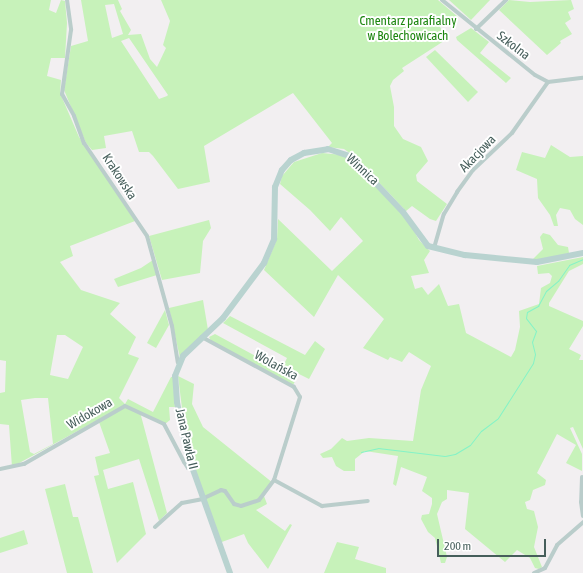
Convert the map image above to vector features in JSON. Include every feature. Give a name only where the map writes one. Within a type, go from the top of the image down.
[{"type":"street","name":"Krakowska","points":[[67,0],[70,35],[62,94],[74,116],[84,143],[147,236],[172,326],[178,363]]},
{"type":"street","name":"Szkolna","points":[[442,0],[476,29],[535,75],[548,82]]},
{"type":"street","points":[[476,29],[506,0]]},
{"type":"street","points":[[548,82],[583,78]]},
{"type":"street","name":"Akacjowa","points":[[434,248],[444,214],[458,192],[475,168],[512,132],[548,82]]},
{"type":"street","name":"Winnica","points":[[202,337],[224,318],[241,297],[271,249],[278,177],[292,160],[304,153],[332,149],[350,156],[403,212],[422,241],[434,248],[484,258],[537,262],[583,253]]},
{"type":"street","points":[[178,363],[202,337]]},
{"type":"street","name":"Wolańska","points":[[202,337],[299,391],[300,397],[289,439],[269,490],[251,504],[234,504],[225,491],[221,490],[202,499]]},
{"type":"street","name":"Jana Pawła II","points":[[178,363],[176,376],[177,402],[192,468],[230,573]]},
{"type":"street","name":"Widokowa","points":[[0,469],[24,464],[124,406],[164,424],[184,462],[188,468],[192,468]]},
{"type":"street","points":[[582,477],[581,502],[583,516]]},
{"type":"street","points":[[274,480],[322,506],[368,501]]},
{"type":"street","points":[[155,527],[182,503],[202,499]]},
{"type":"street","points":[[534,573],[545,568],[557,545],[583,522]]},
{"type":"green space","points":[[0,0],[51,0],[49,10],[56,13],[61,0],[65,1],[67,23],[65,58],[51,58],[47,76],[61,80],[60,93],[79,137],[135,221],[70,246],[73,256],[60,262],[81,290],[120,303],[110,314],[136,337],[128,354],[139,358],[119,398],[125,404],[128,399],[153,412],[171,377],[173,377],[175,407],[169,407],[170,420],[165,424],[125,405],[12,467],[9,425],[0,424],[0,393],[5,392],[6,361],[0,360]],"holes":[[[57,335],[65,335],[83,347],[68,379],[50,375]],[[48,398],[53,444],[34,454],[30,452],[21,400]]]},
{"type":"green space","name":"Cmentarz parafialny w Bolechowicach","points":[[81,0],[118,0],[122,9],[120,11],[131,30],[128,35],[141,34],[150,59],[157,67],[166,48],[163,45],[170,21],[161,0],[438,0],[458,17],[440,27],[447,39],[402,68],[404,71],[393,80],[390,86],[394,107],[394,126],[403,139],[421,147],[428,161],[416,175],[417,181],[447,204],[436,221],[430,219],[412,206],[406,211],[355,157],[344,149],[328,147],[332,143],[293,93],[204,146],[210,182],[178,189],[149,152],[139,152],[132,131],[104,136],[106,148],[92,150],[86,143],[64,90],[71,46],[88,41]],"holes":[[[114,4],[123,34],[112,38],[105,5]],[[129,38],[168,95],[167,96],[159,99],[121,41]]]},
{"type":"green space","points":[[449,0],[490,0],[471,20]]},
{"type":"green space","points":[[509,0],[530,2],[571,0],[574,9],[568,12],[571,19],[565,23],[572,34],[560,41],[561,43],[547,55],[499,10]]},
{"type":"green space","points":[[471,28],[489,42],[480,53],[511,78],[506,83],[457,40],[456,37]]},
{"type":"green space","points":[[435,50],[478,92],[468,102],[426,57]]},
{"type":"green space","points":[[551,145],[570,157],[583,156],[583,225],[575,219],[570,210],[560,208],[556,215],[558,226],[554,226],[550,215],[538,198],[537,179],[516,170],[522,152],[545,158]]},
{"type":"green space","points":[[322,153],[343,155],[354,163],[409,222],[419,240],[430,251],[424,260],[429,273],[411,276],[415,289],[422,287],[428,295],[439,284],[448,306],[459,304],[466,333],[511,357],[515,350],[520,327],[519,311],[539,304],[541,288],[550,283],[552,276],[549,273],[538,274],[537,266],[583,257],[583,264],[569,271],[549,303],[549,306],[583,321],[583,326],[569,349],[581,355],[579,360],[583,360],[583,449],[573,427],[570,428],[582,454],[582,471],[566,463],[576,445],[557,434],[537,473],[546,480],[545,485],[533,490],[530,500],[525,502],[527,509],[534,511],[538,527],[534,547],[542,567],[539,569],[535,568],[530,558],[517,550],[505,562],[465,529],[469,493],[447,490],[447,499],[442,502],[437,514],[447,557],[445,563],[441,563],[435,538],[428,532],[421,519],[422,515],[429,514],[432,504],[432,498],[422,491],[427,477],[401,467],[396,486],[393,484],[398,456],[365,451],[355,459],[355,471],[344,471],[336,466],[332,457],[323,458],[320,454],[331,449],[342,438],[347,441],[369,438],[413,441],[421,390],[431,366],[409,352],[402,362],[390,357],[388,360],[363,348],[384,319],[338,275],[314,317],[264,270],[277,239],[278,219],[332,271],[363,241],[341,217],[330,231],[310,210],[280,184],[282,176],[294,162]]},
{"type":"green space","points":[[209,220],[211,228],[203,241],[200,273],[162,280],[149,236]]},
{"type":"green space","points":[[543,233],[550,235],[558,245],[568,247],[569,253],[547,259],[533,259],[543,249],[540,237]]},
{"type":"green space","points":[[153,260],[157,275],[118,287],[114,279],[141,268]]},
{"type":"green space","points":[[203,300],[208,330],[180,358],[169,308]]},
{"type":"green space","points":[[165,310],[169,325],[156,348],[147,343]]},
{"type":"green space","points":[[230,316],[305,355],[315,341],[325,349],[309,379],[299,374],[293,385],[211,341],[209,337],[215,334],[281,370],[287,358],[223,323]]},
{"type":"green space","points":[[178,376],[194,384],[192,404],[203,427],[273,483],[264,496],[267,504],[256,510],[285,531],[290,524],[292,525],[268,569],[248,543],[244,534],[219,543],[187,448]]},
{"type":"green space","points":[[128,406],[140,412],[167,513],[159,521],[139,459],[103,470],[108,489],[133,482],[146,534],[117,563],[94,476],[99,475],[95,457],[110,453],[99,422]]},
{"type":"green space","points":[[65,484],[73,517],[78,517],[93,573],[67,573],[45,489]]},
{"type":"green space","points":[[24,530],[28,544],[0,553],[0,538]]},
{"type":"green space","points":[[337,542],[359,547],[355,559],[386,568],[386,573],[324,573]]},
{"type":"waterway","points":[[361,452],[378,448],[445,456],[455,454],[470,445],[481,431],[498,418],[533,363],[535,354],[532,342],[536,331],[526,318],[527,312],[538,306],[546,291],[558,281],[569,265],[583,259]]}]
